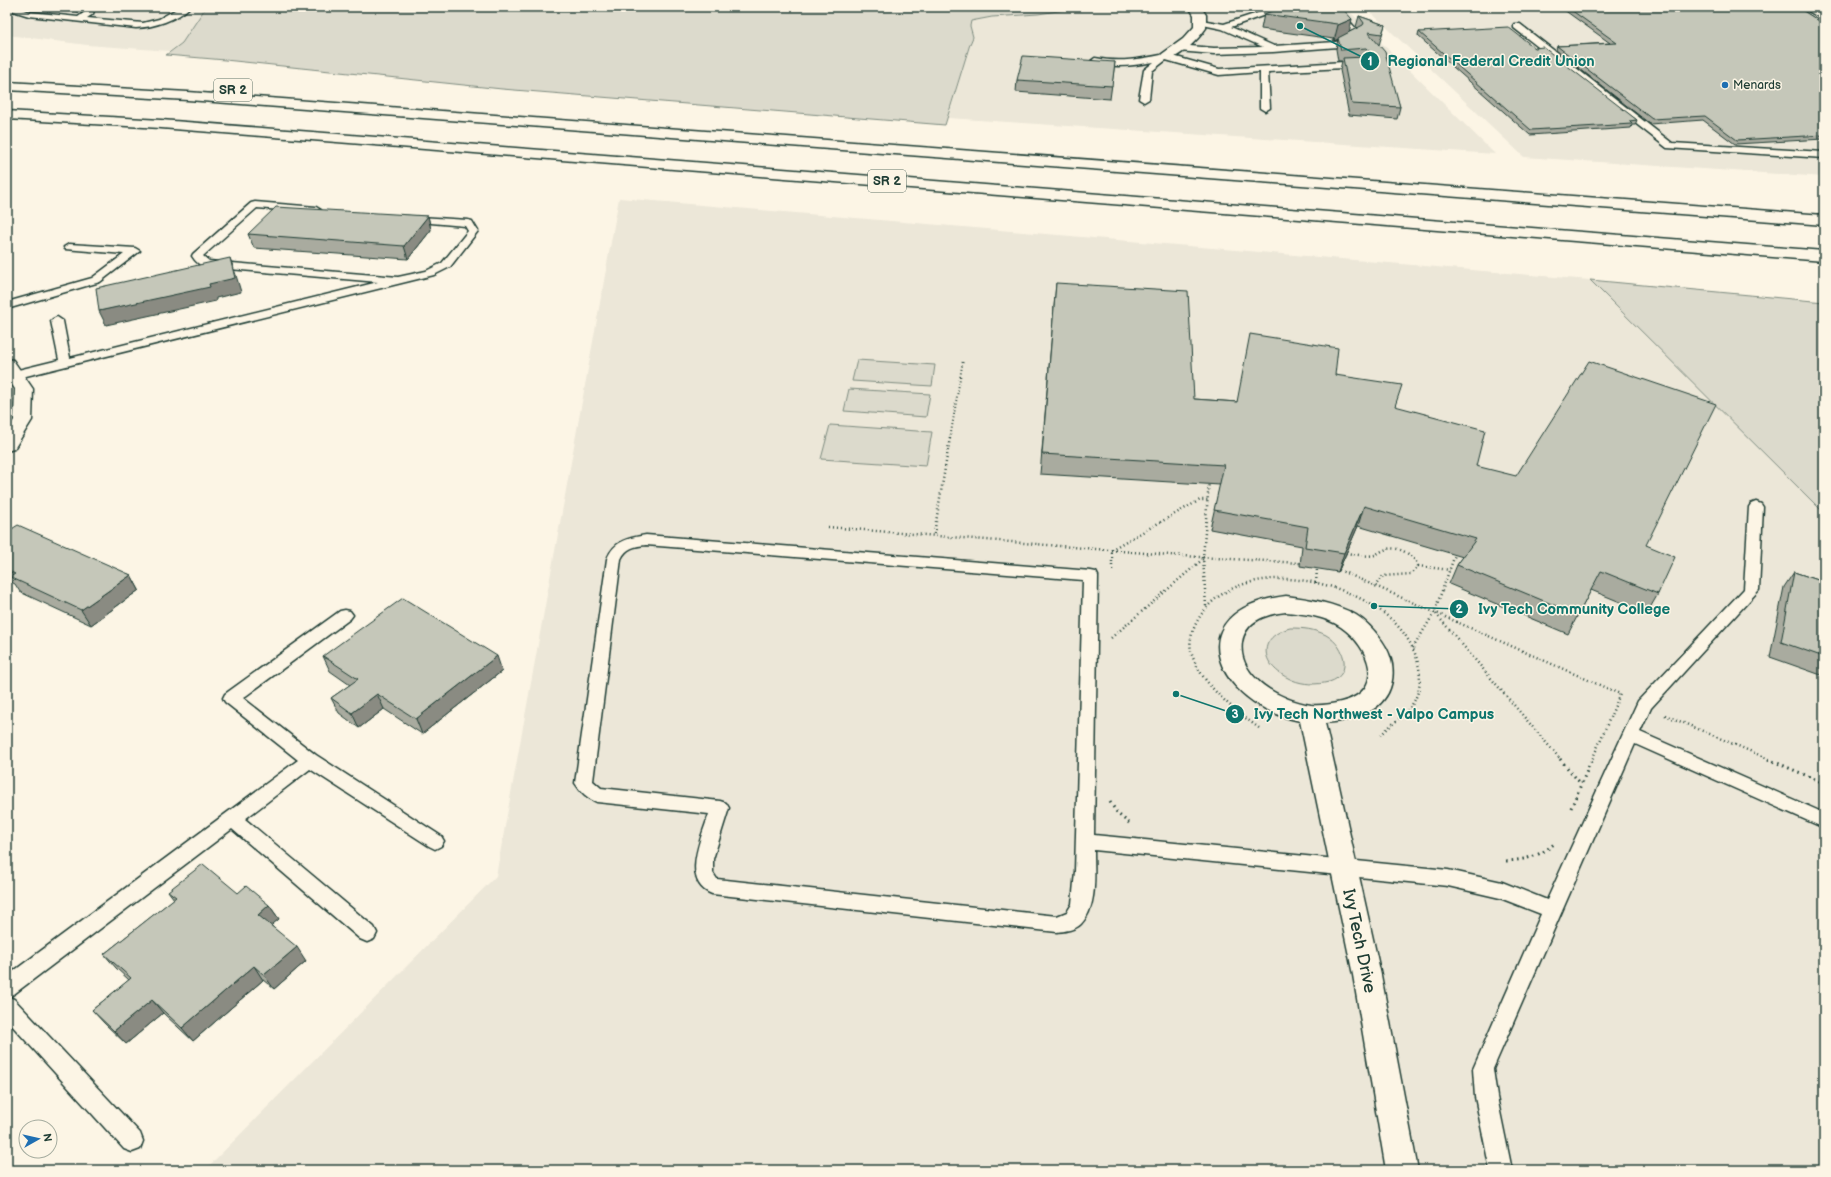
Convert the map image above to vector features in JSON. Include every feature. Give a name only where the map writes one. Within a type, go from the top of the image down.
[{"type":"main road","points":[[1166,57],[1194,36],[1200,28],[1200,15],[1195,7]]},
{"type":"main road","name":"SR 2","points":[[30,74],[388,103],[458,116],[1824,220]]},
{"type":"main road","points":[[7,86],[188,96],[458,116]]},
{"type":"main road","name":"SR 2","points":[[7,115],[168,124],[1768,251],[1824,257]]},
{"type":"main road","points":[[7,445],[23,420],[24,389],[11,370]]},
{"type":"main road","points":[[1286,604],[1310,606],[1333,613],[1353,624],[1370,639],[1380,657],[1382,676],[1375,693],[1360,706],[1338,713],[1311,714],[1284,708],[1260,696],[1242,679],[1231,660],[1229,643],[1234,628],[1247,615],[1265,607],[1286,604]]},
{"type":"main road","name":"Ivy Tech Drive","points":[[1311,714],[1367,975],[1402,1170]]},
{"type":"lane","points":[[8,7],[29,14],[145,26],[160,22],[186,7]]},
{"type":"lane","points":[[67,7],[90,10],[90,12],[79,20]]},
{"type":"lane","points":[[1224,27],[1284,7]]},
{"type":"lane","points":[[1178,48],[1214,51],[1273,49],[1338,44],[1356,35],[1346,28],[1337,16],[1311,7]]},
{"type":"lane","points":[[1805,7],[1824,18]]},
{"type":"lane","points":[[29,14],[50,9]]},
{"type":"lane","points":[[1201,22],[1224,27],[1273,49]]},
{"type":"lane","points":[[1517,26],[1670,146],[1824,155]]},
{"type":"lane","points":[[1293,47],[1321,37]]},
{"type":"lane","points":[[1144,99],[1148,70],[1166,57]]},
{"type":"lane","points":[[1086,61],[1111,64],[1129,64],[1166,57],[1219,72],[1363,64]]},
{"type":"lane","points":[[1264,69],[1265,108]]},
{"type":"lane","points":[[326,211],[254,205],[197,256],[206,264],[400,281]]},
{"type":"lane","points":[[11,370],[65,362],[430,273],[446,265],[473,231],[468,223],[397,217]]},
{"type":"lane","points":[[7,306],[96,280],[134,251],[69,247]]},
{"type":"lane","points":[[56,320],[65,362]]},
{"type":"lane","points":[[1501,1170],[1486,1097],[1483,1069],[1552,910],[1632,735],[1644,705],[1751,590],[1756,507]]},
{"type":"lane","points":[[646,540],[1091,576],[1084,842],[1082,906],[1075,918],[1062,923],[712,886],[704,875],[704,859],[720,808],[597,795],[584,783],[614,559],[617,551],[624,545],[634,541],[646,540]]},
{"type":"lane","points":[[345,614],[231,698],[310,760],[435,841]]},
{"type":"lane","points":[[1632,735],[1824,821]]},
{"type":"lane","points":[[7,988],[310,760]]},
{"type":"lane","points":[[232,818],[367,933]]},
{"type":"lane","points":[[1084,842],[1448,878],[1502,890],[1552,910]]},
{"type":"lane","points":[[7,1006],[132,1141]]},
{"type":"path","points":[[934,534],[963,360]]},
{"type":"path","points":[[1206,606],[1203,558],[1209,480]]},
{"type":"path","points":[[1112,549],[1200,500],[1208,500]]},
{"type":"path","points":[[828,527],[934,534],[1203,558],[1300,563]]},
{"type":"path","points":[[1346,553],[1374,555],[1387,549],[1394,549],[1411,554],[1416,560],[1418,566]]},
{"type":"path","points":[[1413,648],[1434,613],[1457,550]]},
{"type":"path","points":[[1111,638],[1203,558]]},
{"type":"path","points":[[1418,566],[1450,570]]},
{"type":"path","points":[[1376,586],[1383,576],[1391,574],[1407,576],[1411,574],[1418,566]]},
{"type":"path","points":[[1316,583],[1317,569]]},
{"type":"path","points":[[1339,570],[1620,694],[1569,813]]},
{"type":"path","points":[[1259,728],[1247,720],[1212,686],[1200,672],[1193,657],[1189,643],[1199,616],[1206,606],[1220,595],[1250,583],[1282,579],[1316,583],[1337,588],[1368,602],[1394,621],[1413,648],[1422,678],[1419,693],[1411,706],[1381,735]]},
{"type":"path","points":[[1434,613],[1581,784]]},
{"type":"path","points":[[1665,715],[1824,783]]},
{"type":"path","points":[[1506,861],[1536,857],[1548,850],[1557,842],[1560,834]]},
{"type":"shaded area","points":[[7,7],[206,7],[182,43],[170,51],[87,45],[7,35]]},
{"type":"shaded area","points":[[206,7],[1085,7],[1038,14],[992,17],[971,21],[970,26],[973,37],[945,125],[502,89],[166,55],[182,43]]},
{"type":"shaded area","points":[[1085,7],[1345,7],[1495,154],[948,118],[973,37],[970,26],[971,21],[993,17],[1038,14]]},
{"type":"shaded area","points":[[1365,7],[1824,7],[1824,177],[1524,157]]},
{"type":"shaded area","points":[[619,198],[1590,280],[1824,513],[1824,1170],[205,1170],[496,876]]},
{"type":"shaded area","points":[[1590,280],[1824,302],[1824,513]]},
{"type":"shaded area","points":[[857,360],[935,365],[932,386],[852,381]]},
{"type":"shaded area","points":[[849,389],[930,394],[926,417],[844,411]]},
{"type":"shaded area","points":[[830,425],[932,432],[926,466],[821,459]]},
{"type":"shaded area","points":[[1290,628],[1317,631],[1333,640],[1343,654],[1344,662],[1340,676],[1334,680],[1324,683],[1301,683],[1288,678],[1272,666],[1266,651],[1267,644],[1279,632]]},
{"type":"building","points":[[1283,7],[1339,7],[1342,8],[1352,19],[1338,25],[1264,14]]},
{"type":"building","name":"Menards","points":[[1567,7],[1797,7],[1824,24],[1824,135],[1737,140],[1705,116],[1652,119],[1557,46],[1617,43]]},
{"type":"building","points":[[1359,16],[1385,25],[1382,34],[1368,32],[1385,52],[1400,107],[1352,104],[1343,58],[1366,57],[1371,53],[1366,48],[1341,50],[1338,38],[1363,25],[1364,23]]},
{"type":"building","points":[[1508,27],[1535,48],[1543,47],[1637,120],[1629,121],[1632,124],[1531,130],[1419,32]]},
{"type":"building","points":[[1023,56],[1115,62],[1112,86],[1017,80]]},
{"type":"building","points":[[276,207],[428,216],[404,246],[248,234]]},
{"type":"building","points":[[230,258],[235,278],[209,284],[210,287],[99,311],[96,288]]},
{"type":"building","points":[[1056,283],[1188,291],[1194,399],[1237,402],[1250,334],[1338,348],[1335,375],[1402,385],[1395,406],[1485,430],[1476,466],[1516,476],[1589,361],[1716,404],[1646,545],[1675,557],[1658,594],[1601,571],[1578,615],[1457,565],[1476,539],[1364,506],[1344,553],[1305,547],[1308,527],[1214,510],[1224,465],[1042,454]]},
{"type":"building","points":[[18,525],[131,575],[81,610],[10,577],[15,574],[7,570],[7,532]]},
{"type":"building","points":[[1794,572],[1824,582],[1824,657],[1781,642]]},
{"type":"building","points":[[403,598],[497,656],[416,719],[377,694],[352,713],[331,698],[358,679],[323,656]]},
{"type":"building","points":[[203,864],[238,893],[246,886],[269,905],[258,915],[297,947],[264,975],[254,966],[182,1028],[152,1000],[114,1031],[92,1010],[131,978],[104,954],[176,897],[168,891]]},
{"type":"place","name":"Regional Federal Credit Union","points":[[1300,26]]},
{"type":"place","name":"Menards","points":[[1725,85]]},
{"type":"place","name":"Ivy Tech Community College","points":[[1374,606]]},
{"type":"place","name":"Ivy Tech Northwest - Valpo Campus","points":[[1176,694]]}]
